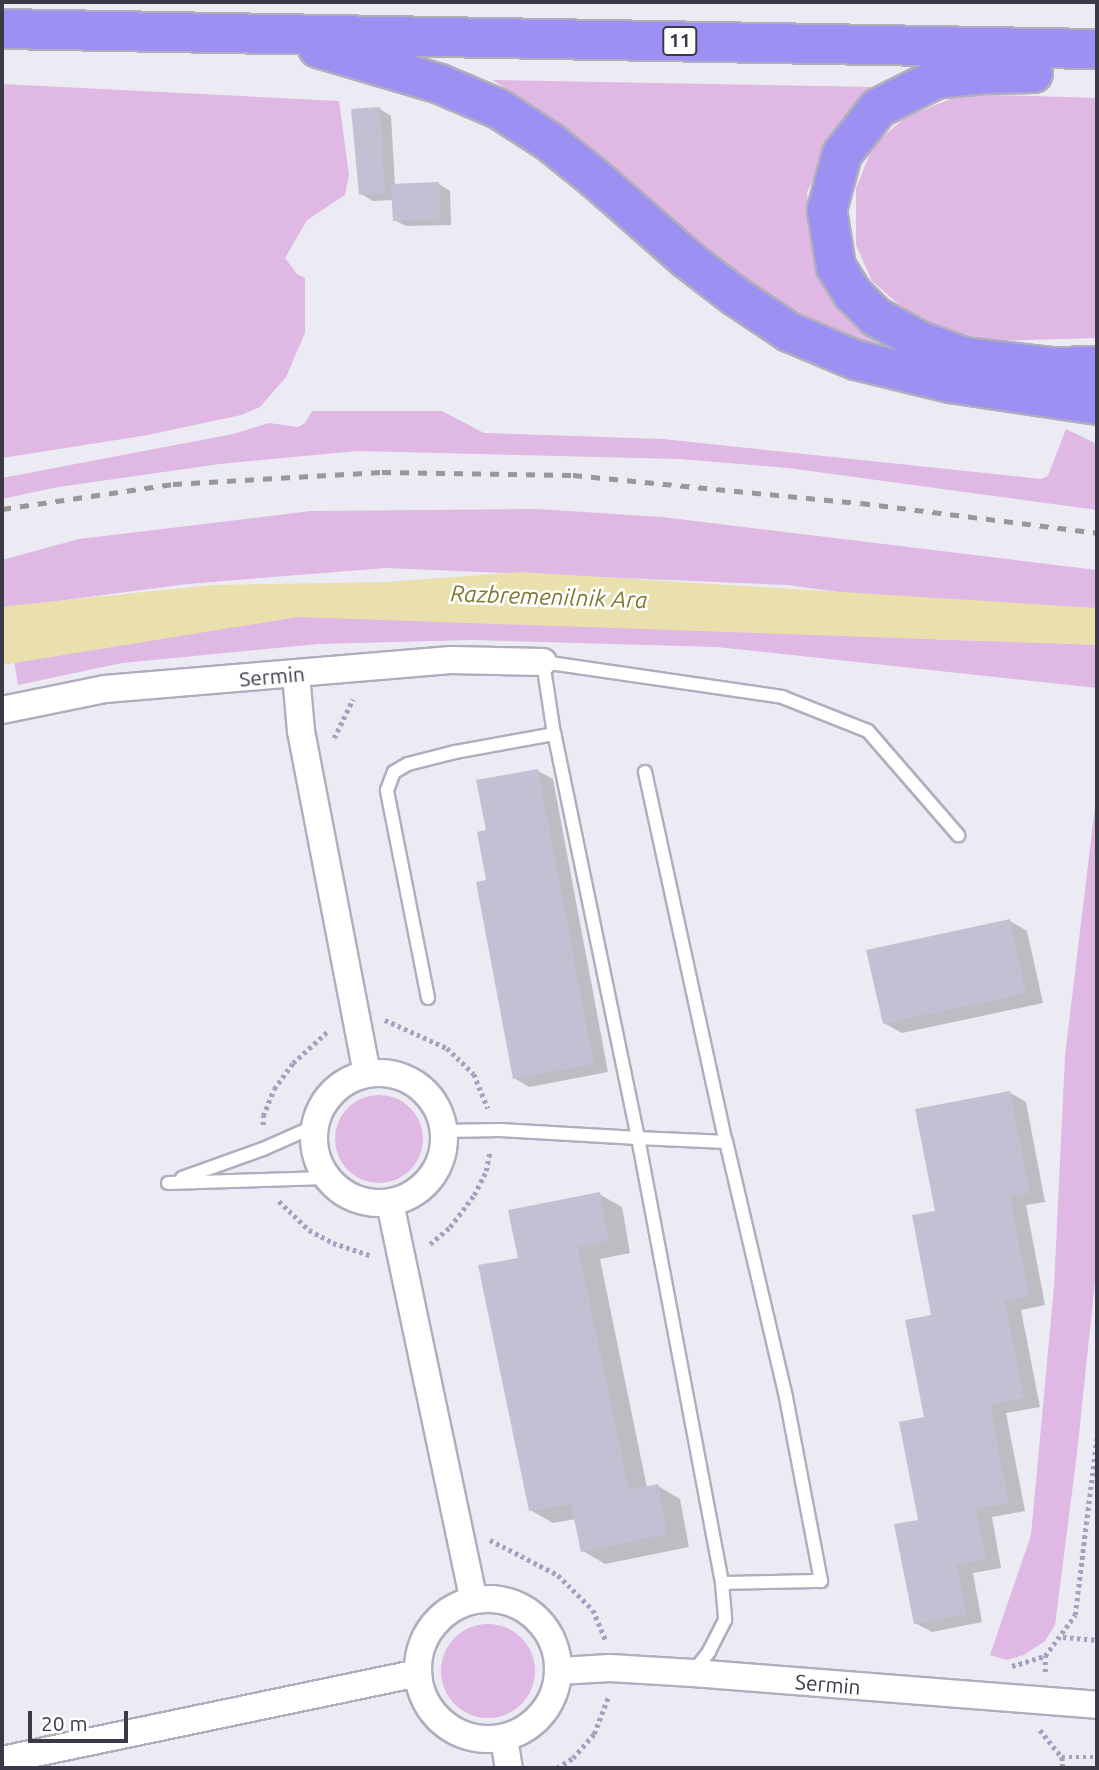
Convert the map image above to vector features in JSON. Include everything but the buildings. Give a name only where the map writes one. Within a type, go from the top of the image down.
[{"type":"highway","name":"11","points":[[2,29],[1097,49]]},
{"type":"highway","points":[[262,33],[405,72],[499,109],[587,172],[725,289],[789,331],[856,360],[950,383],[1090,408]]},
{"type":"highway","points":[[1097,73],[984,74],[936,79],[925,84],[878,108],[842,154],[827,210],[836,267],[853,294],[876,317],[919,341],[965,357],[1052,367],[1097,366]]},
{"type":"street","name":"Sermin","points":[[2,710],[105,689],[451,660],[543,662]]},
{"type":"street","points":[[296,675],[301,732],[367,1074]]},
{"type":"street","points":[[367,1074],[402,1077],[418,1086],[440,1114],[444,1131],[444,1149],[429,1180],[417,1192],[390,1203],[368,1203],[352,1198],[326,1178],[315,1153],[314,1126],[321,1107],[333,1092],[349,1080],[367,1074]]},
{"type":"street","points":[[390,1203],[474,1600]]},
{"type":"street","points":[[496,1598],[516,1604],[534,1615],[548,1631],[557,1651],[559,1671],[548,1707],[537,1721],[504,1738],[484,1740],[464,1735],[446,1725],[431,1711],[421,1693],[419,1653],[427,1634],[439,1618],[455,1606],[474,1600],[496,1598]]},
{"type":"street","name":"Sermin","points":[[559,1671],[610,1668],[693,1673],[1097,1705]]},
{"type":"street","points":[[2,1760],[418,1672]]},
{"type":"street","points":[[504,1738],[509,1768]]},
{"type":"lane","points":[[693,1673],[709,1652],[725,1620],[722,1583],[638,1138],[554,734],[543,662],[782,697],[868,731],[958,835]]},
{"type":"lane","points":[[428,998],[387,790],[394,772],[408,764],[455,751],[554,734]]},
{"type":"lane","points":[[645,772],[726,1143],[786,1397],[821,1581],[722,1583]]},
{"type":"lane","points":[[314,1126],[263,1149],[168,1183],[270,1177],[326,1178]]},
{"type":"lane","points":[[444,1131],[500,1130],[726,1143]]},
{"type":"path","points":[[331,748],[337,727]]},
{"type":"path","points":[[379,1018],[447,1048],[474,1074],[488,1106]]},
{"type":"path","points":[[426,1248],[450,1227],[474,1195],[486,1171],[490,1149]]},
{"type":"path","points":[[1000,1666],[1013,1666],[1045,1656],[1063,1636],[1075,1615],[1097,1437]]},
{"type":"path","points":[[486,1538],[558,1575],[593,1610],[610,1649]]},
{"type":"path","points":[[1063,1636],[1097,1640]]},
{"type":"path","points":[[558,1768],[573,1758],[594,1734],[609,1696]]},
{"type":"path","points":[[1062,1757],[1097,1757]]},
{"type":"shaded area","points":[[493,80],[876,87],[844,117],[807,192],[816,264],[878,345],[843,338],[767,300],[583,145]]},
{"type":"shaded area","points":[[2,84],[339,101],[349,175],[345,195],[307,220],[285,258],[297,274],[305,278],[305,333],[286,377],[260,407],[241,415],[148,435],[2,458]]},
{"type":"shaded area","points":[[963,94],[1097,98],[1097,338],[991,341],[919,322],[872,281],[856,245],[856,188],[874,144],[906,117]]},
{"type":"shaded area","points":[[312,411],[442,411],[484,433],[663,439],[1041,479],[1048,476],[1066,429],[1097,444],[1097,510],[788,468],[679,459],[357,451],[220,464],[58,487],[2,499],[2,478],[233,434],[269,423],[298,427],[305,423]]},
{"type":"shaded area","points":[[536,509],[662,517],[1097,570],[1097,612],[964,609],[787,585],[386,568],[187,584],[43,603],[2,616],[2,560],[79,539],[311,511]]},
{"type":"shaded area","points":[[219,615],[839,628],[900,637],[951,640],[1097,642],[1097,688],[717,647],[471,640],[318,644],[122,663],[18,685],[12,647]]},
{"type":"shaded area","points":[[1097,790],[1097,1263],[1055,1625],[1045,1641],[1024,1655],[1007,1660],[990,1655],[1031,1535],[1054,1287],[1065,1056]]},
{"type":"shaded area","points":[[379,1095],[404,1102],[416,1114],[423,1139],[416,1164],[404,1176],[379,1183],[354,1176],[342,1164],[335,1139],[342,1114],[354,1102]]},
{"type":"shaded area","points":[[488,1624],[506,1627],[521,1638],[532,1653],[535,1671],[532,1689],[521,1704],[506,1715],[488,1718],[470,1715],[455,1704],[444,1689],[441,1671],[444,1653],[455,1638],[470,1627]]},
{"type":"water","name":"Razbremenilnik Ara","points":[[521,572],[1097,608],[1097,645],[298,617],[2,665],[2,608],[8,606],[212,585],[386,582]]},
{"type":"railway","points":[[2,509],[173,484],[382,472],[573,475],[861,503],[1097,533]]}]
